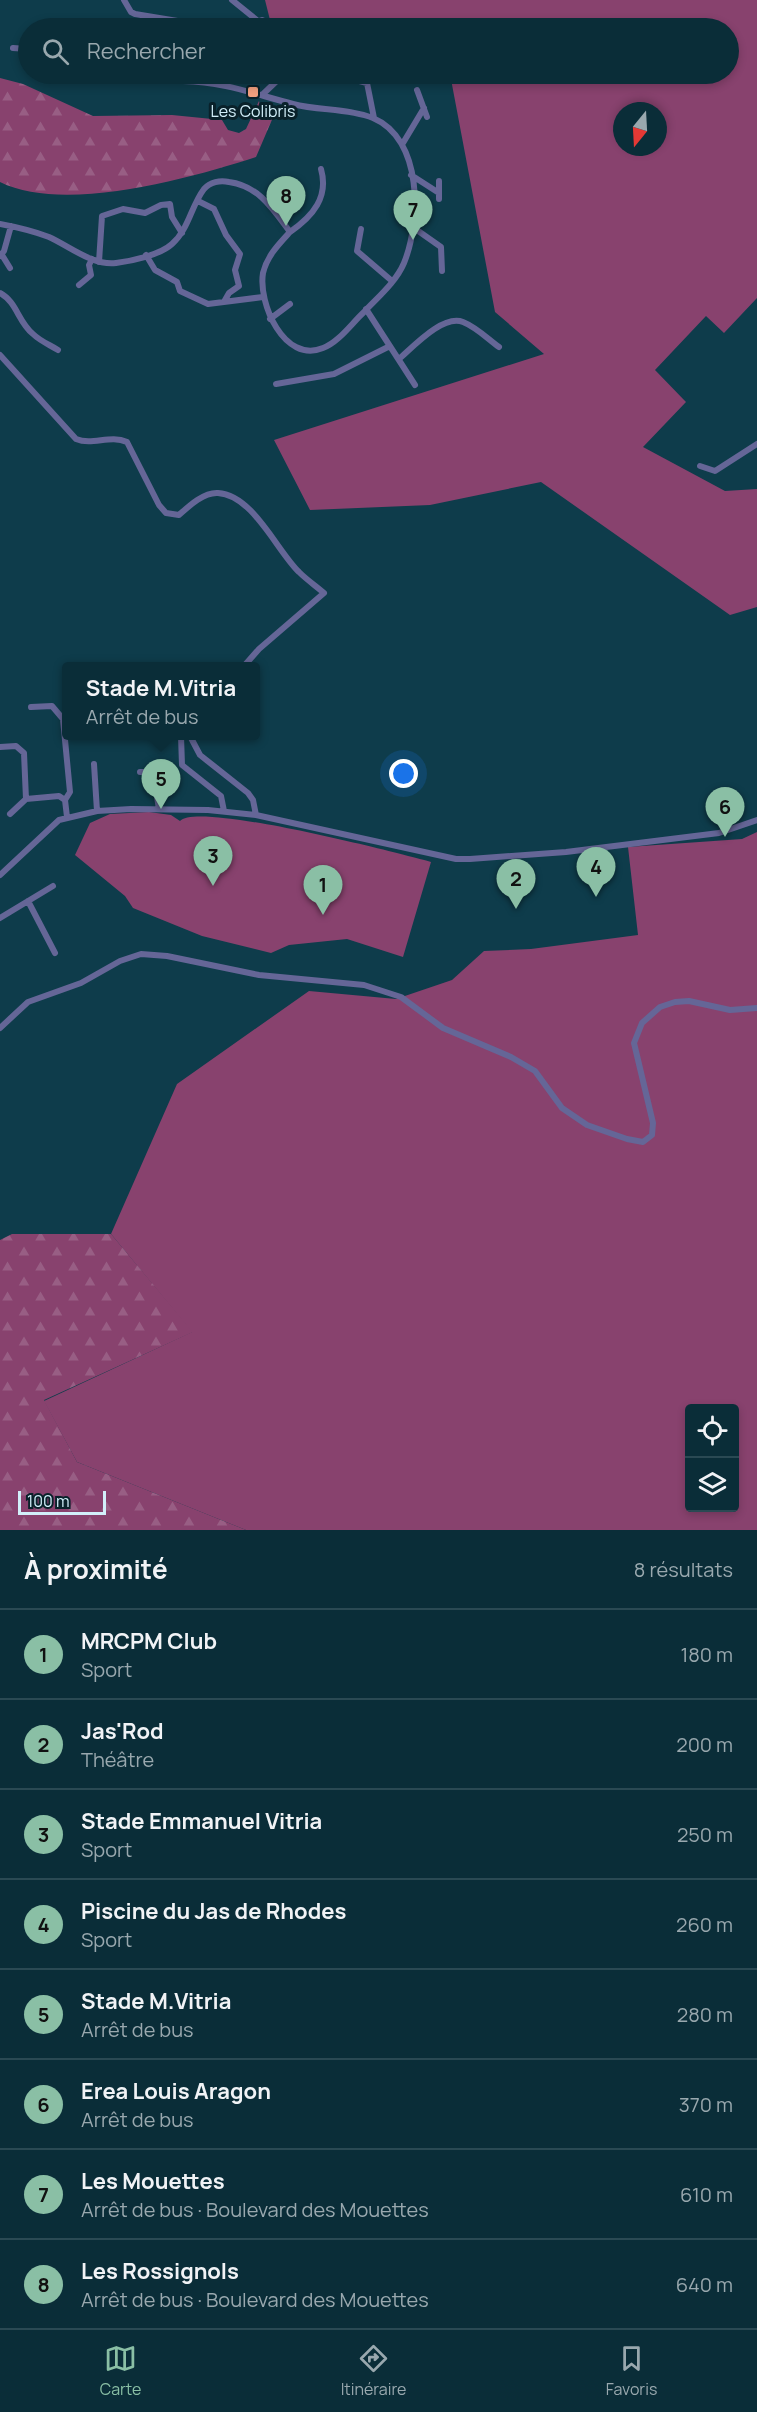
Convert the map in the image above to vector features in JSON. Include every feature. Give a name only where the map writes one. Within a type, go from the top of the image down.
[{"type":"street","points":[[124,0],[131,12],[159,18]]},
{"type":"street","points":[[232,0],[254,18]]},
{"type":"street","points":[[13,48],[18,48]]},
{"type":"street","points":[[226,84],[296,105],[339,110],[374,118],[394,131],[404,143],[415,205],[414,228],[402,267],[366,309],[330,344],[316,350],[292,344],[270,319],[263,297],[263,274],[269,257],[290,232],[309,217],[321,199],[324,179],[321,169]]},
{"type":"street","points":[[262,95],[274,84]]},
{"type":"street","points":[[370,84],[374,118]]},
{"type":"street","points":[[417,90],[427,117]]},
{"type":"street","points":[[404,143],[424,108]]},
{"type":"street","points":[[411,175],[439,196],[438,181]]},
{"type":"street","points":[[0,224],[49,238],[99,262],[114,264],[168,248],[182,233],[204,190],[214,182],[224,181],[246,186],[262,196],[290,232]]},
{"type":"street","points":[[198,201],[214,209],[226,235],[240,254],[235,270],[239,286],[229,293],[225,300]]},
{"type":"street","points":[[99,262],[102,216],[123,209],[145,213],[161,205],[170,204],[172,217],[182,233]]},
{"type":"street","points":[[10,268],[1,255],[11,226]]},
{"type":"street","points":[[414,228],[441,247],[442,271]]},
{"type":"street","points":[[361,229],[354,253],[392,281]]},
{"type":"street","points":[[146,255],[154,270],[177,282],[180,291],[208,304],[225,300],[263,297]]},
{"type":"street","points":[[79,285],[91,275],[89,266],[92,259]]},
{"type":"street","points":[[0,293],[12,300],[19,318],[32,334],[58,350]]},
{"type":"street","points":[[270,319],[290,304]]},
{"type":"street","points":[[366,309],[415,385]]},
{"type":"street","points":[[399,359],[434,329],[455,321],[461,321],[477,330],[499,347]]},
{"type":"street","points":[[276,384],[334,374],[390,346]]},
{"type":"street","points":[[0,355],[76,439],[86,442],[116,438],[127,442],[159,505],[166,513],[179,515],[203,497],[216,492],[225,494],[253,512],[298,572],[324,593],[259,649],[248,662]]},
{"type":"street","points":[[700,465],[715,471],[757,444]]},
{"type":"street","points":[[31,707],[52,706],[62,718]]},
{"type":"street","points":[[65,740],[70,792],[65,800],[67,817]]},
{"type":"street","points":[[181,740],[182,765],[221,796],[224,811]]},
{"type":"street","points":[[192,740],[200,755],[248,793],[253,800],[256,815]]},
{"type":"street","points":[[0,747],[16,746],[24,753],[26,799]]},
{"type":"street","points":[[94,764],[98,811]]},
{"type":"street","points":[[140,772],[147,772],[154,779],[159,809]]},
{"type":"street","points":[[10,814],[26,799],[59,796],[65,800]]},
{"type":"street","points":[[0,875],[48,829],[67,817],[98,811],[159,809],[224,811],[256,815],[456,859],[470,860],[566,852],[719,833],[757,820]]},
{"type":"street","points":[[0,918],[53,886]]},
{"type":"street","points":[[28,901],[55,953]]},
{"type":"street","points":[[0,1028],[28,1002],[81,983],[120,961],[141,954],[167,956],[259,975],[364,985],[401,997],[443,1028],[511,1057],[534,1071],[562,1108],[587,1125],[643,1142],[652,1135],[654,1123],[634,1043],[642,1023],[660,1007],[675,1002],[689,1001],[730,1010],[757,1008]]},
{"type":"green space","points":[[265,0],[757,0],[757,298],[724,333],[706,316],[655,370],[686,402],[643,447],[725,491],[757,489],[757,607],[730,615],[541,482],[430,505],[310,510],[274,440],[544,354],[495,312],[452,84],[739,84],[739,18],[270,18]]},
{"type":"green space","points":[[0,78],[23,84],[93,116],[172,115],[222,120],[228,130],[239,133],[246,129],[259,101],[262,113],[274,115],[256,157],[163,183],[92,194],[58,195],[27,191],[0,182]]},
{"type":"green space","points":[[149,812],[171,815],[180,821],[194,817],[258,823],[342,840],[431,862],[403,957],[347,939],[289,945],[271,953],[202,936],[133,908],[125,896],[75,855],[90,823],[110,814]]},
{"type":"green space","points":[[757,832],[757,1530],[246,1530],[77,1462],[44,1401],[192,1332],[111,1234],[177,1084],[309,991],[396,999],[452,980],[484,951],[531,949],[638,935],[628,847],[742,839]]},
{"type":"green space","points":[[12,1234],[111,1234],[193,1332],[44,1400],[77,1462],[246,1530],[0,1530],[0,1240]]},
{"type":"place","name":"Les Colibris","points":[[253,92]]},
{"type":"place","name":"Les Rossignols","points":[[286,226]]},
{"type":"place","name":"Les Mouettes","points":[[413,240]]},
{"type":"place","name":"Stade M.Vitria","points":[[161,809]]},
{"type":"place","name":"Erea Louis Aragon","points":[[725,837]]},
{"type":"place","name":"Stade Emmanuel Vitria","points":[[213,886]]},
{"type":"place","name":"Piscine du Jas de Rhodes","points":[[596,897]]},
{"type":"place","name":"Jas'Rod","points":[[516,909]]},
{"type":"place","name":"MRCPM Club","points":[[323,915]]}]
